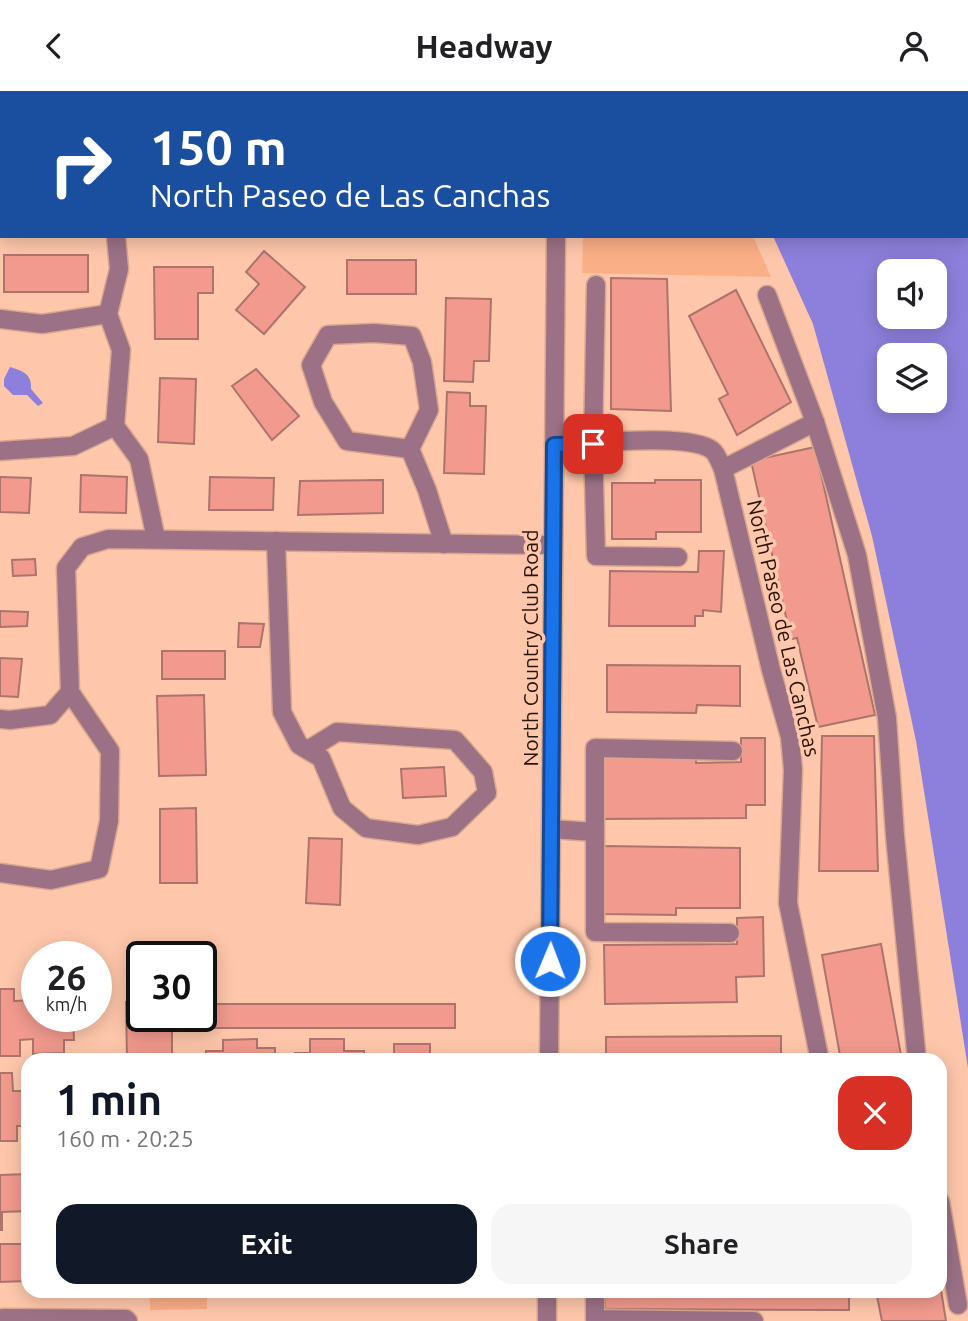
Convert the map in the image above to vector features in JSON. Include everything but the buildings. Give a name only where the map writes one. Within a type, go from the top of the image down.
[{"type":"street","points":[[116,238],[119,269],[108,314],[121,350],[115,426],[139,459],[156,539]]},
{"type":"street","name":"North Country Club Road","points":[[549,1053],[556,238]]},
{"type":"street","points":[[596,285],[593,444],[596,556],[678,557]]},
{"type":"street","points":[[767,295],[815,422],[857,555],[887,718],[895,836],[916,1053]]},
{"type":"street","points":[[0,319],[42,324],[108,314]]},
{"type":"street","points":[[410,449],[347,441],[323,403],[312,365],[327,335],[374,333],[412,336],[422,362],[429,410],[410,449],[444,544]]},
{"type":"street","points":[[554,445],[669,441],[695,443],[713,451],[723,469],[815,422]]},
{"type":"street","points":[[0,451],[73,446],[115,426]]},
{"type":"street","name":"North Paseo de Las Canchas","points":[[723,469],[771,670],[790,737],[793,770],[788,903],[818,1053]]},
{"type":"street","points":[[0,873],[51,880],[99,869],[109,821],[110,751],[70,692],[66,568],[82,547],[108,538],[553,545]]},
{"type":"street","points":[[276,541],[282,712],[299,745],[321,758],[342,807],[366,828],[418,835],[452,827],[487,793],[483,772],[455,740],[337,732],[308,750]]},
{"type":"street","points":[[0,719],[50,715],[70,692]]},
{"type":"street","points":[[730,933],[595,932],[595,748],[733,751]]},
{"type":"street","points":[[551,829],[594,832]]},
{"type":"street","points":[[947,1241],[958,1305]]},
{"type":"street","points":[[547,1298],[547,1321]]},
{"type":"street","points":[[594,1298],[595,1319],[754,1321]]},
{"type":"street","points":[[0,1321],[4,1318],[17,1318],[128,1321]]},
{"type":"shaded area","points":[[583,238],[754,238],[771,277],[582,273]]},
{"type":"shaded area","points":[[774,238],[968,238],[968,1068],[916,741],[872,536],[813,324]]},
{"type":"shaded area","points":[[10,367],[28,377],[31,389],[43,403],[38,406],[27,395],[13,395],[4,386],[4,379]]},
{"type":"shaded area","points":[[150,1298],[207,1298],[207,1309],[150,1310]]},
{"type":"route","points":[[550,961],[554,445],[593,444]]}]
